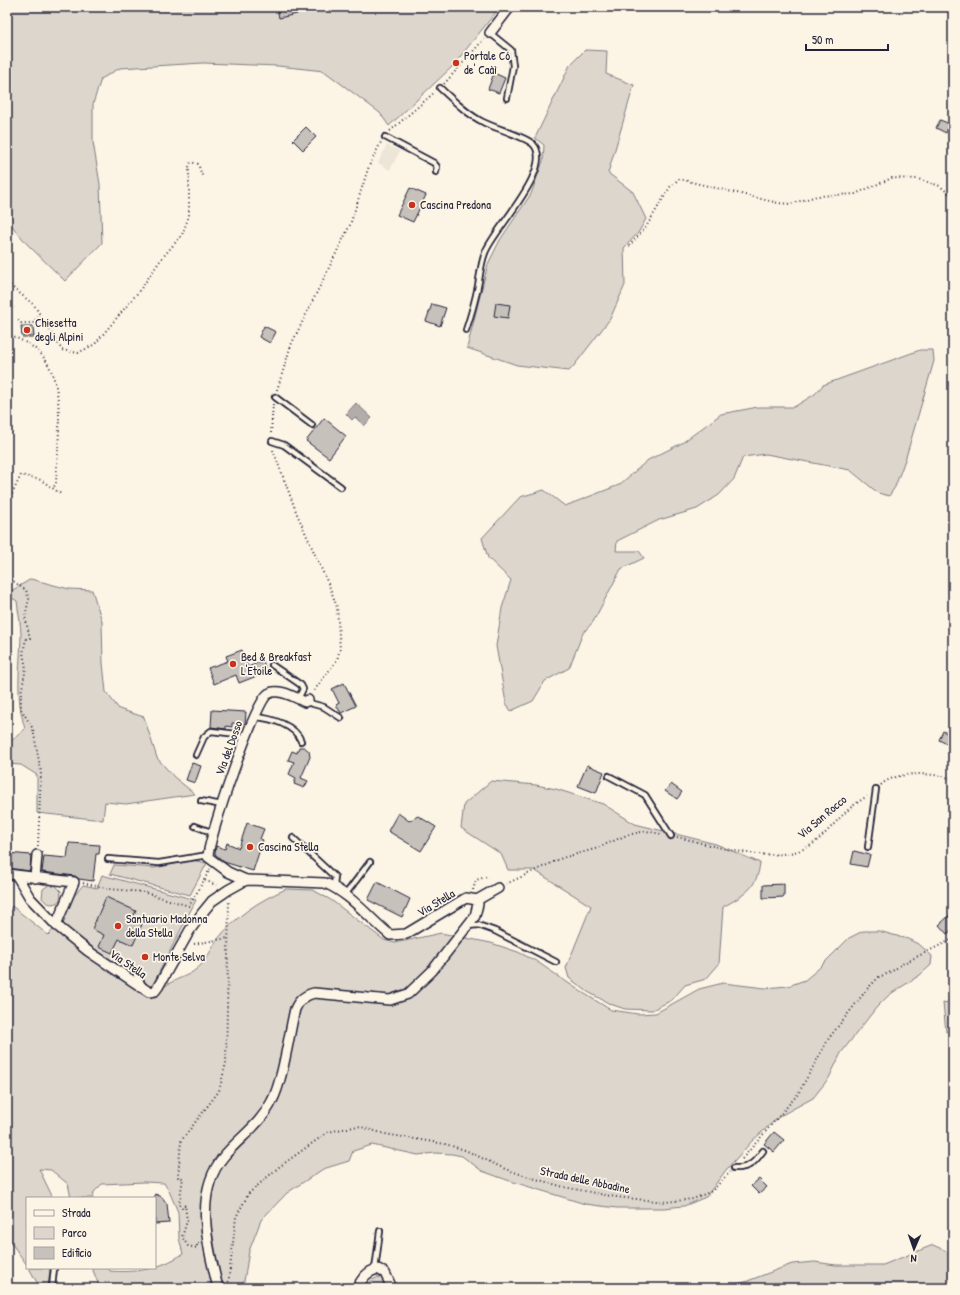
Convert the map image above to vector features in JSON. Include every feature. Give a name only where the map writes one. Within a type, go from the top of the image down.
[{"type":"street","points":[[490,33],[510,7]]},
{"type":"street","name":"Via del Dosso","points":[[208,855],[222,805],[253,717],[263,698],[269,693],[276,692],[304,700]]},
{"type":"street","points":[[35,878],[37,851]]},
{"type":"street","points":[[208,855],[209,859],[228,872],[246,880]]},
{"type":"street","points":[[7,874],[74,882],[56,925]]},
{"type":"street","name":"Via Stella","points":[[17,876],[30,898],[56,925],[88,951],[147,991],[152,992],[158,987],[181,947],[203,912],[212,901],[246,880],[316,881],[334,886],[390,935],[395,936],[406,934],[466,898],[477,900]]},
{"type":"street","points":[[218,1288],[206,1239],[205,1218],[209,1184],[214,1171],[224,1156],[259,1122],[273,1100],[298,1002],[309,994],[314,993],[390,1000],[408,994],[432,971],[475,916],[478,904],[477,900],[498,888]]},
{"type":"street","points":[[358,1288],[363,1277],[375,1270],[385,1273],[392,1288]]},
{"type":"lane","points":[[490,33],[511,50],[513,66],[507,98]]},
{"type":"lane","points":[[440,88],[453,101],[482,122],[533,144],[537,153],[536,163],[526,191],[513,212],[493,236],[485,253],[474,304],[466,330]]},
{"type":"lane","points":[[385,137],[434,163],[437,167],[436,172]]},
{"type":"lane","points":[[275,398],[312,425]]},
{"type":"lane","points":[[272,441],[284,445],[341,487]]},
{"type":"lane","points":[[272,665],[301,685],[304,700],[324,707],[341,718]]},
{"type":"lane","points":[[253,717],[285,725],[298,733],[301,741]]},
{"type":"lane","points":[[196,755],[204,737],[211,731],[237,734],[245,740]]},
{"type":"lane","points":[[609,776],[645,795],[673,837]]},
{"type":"lane","points":[[868,847],[876,789]]},
{"type":"lane","points":[[201,801],[222,805]]},
{"type":"lane","points":[[195,826],[214,833]]},
{"type":"lane","points":[[293,838],[335,877],[334,886]]},
{"type":"lane","points":[[108,859],[159,863],[208,855]]},
{"type":"lane","points":[[345,895],[370,862]]},
{"type":"lane","points":[[467,926],[478,925],[556,962]]},
{"type":"lane","points":[[136,974],[147,991]]},
{"type":"lane","points":[[734,1168],[746,1168],[754,1163],[763,1151]]},
{"type":"lane","points":[[375,1270],[380,1232]]},
{"type":"lane","points":[[52,1288],[54,1269]]},
{"type":"path","points":[[304,700],[337,660],[340,649],[337,607],[297,514],[273,450],[272,410],[275,398],[290,345],[350,225],[369,166],[385,137],[398,123],[440,88],[490,33]]},
{"type":"path","points":[[7,283],[34,305],[62,350],[78,352],[95,344],[140,290],[162,258],[182,235],[189,216],[188,166],[191,162],[198,164],[203,178]]},
{"type":"path","points":[[629,246],[646,227],[670,187],[679,179],[778,203],[790,204],[817,196],[855,194],[892,178],[918,179],[940,186],[953,197]]},
{"type":"path","points":[[7,304],[14,308]]},
{"type":"path","points":[[18,320],[21,324],[33,323],[40,315]]},
{"type":"path","points":[[7,333],[37,350],[51,370],[57,395],[58,416],[56,484],[53,488]]},
{"type":"path","points":[[7,505],[21,475],[41,480],[61,494]]},
{"type":"path","points":[[7,577],[26,590],[29,599],[25,617],[30,638],[26,639],[23,653],[26,668],[21,693],[21,710],[33,729],[41,772],[37,851]]},
{"type":"path","name":"Via San Rocco","points":[[498,888],[550,863],[595,849],[627,835],[646,831],[750,854],[781,853],[802,850],[814,842],[848,810],[885,781],[899,776],[937,774],[953,778]]},
{"type":"path","points":[[476,880],[489,876]]},
{"type":"path","points":[[82,883],[110,889],[143,892],[189,906],[204,880],[228,890],[229,994],[226,1063],[219,1091],[181,1141],[179,1152],[178,1177],[183,1178],[179,1204],[182,1208],[185,1205],[187,1221],[182,1237],[188,1246],[197,1248]]},
{"type":"path","points":[[181,947],[228,938]]},
{"type":"path","name":"Strada delle Abbadine","points":[[228,1288],[236,1218],[249,1192],[279,1167],[328,1132],[358,1126],[385,1134],[444,1144],[465,1150],[505,1169],[564,1187],[616,1197],[666,1202],[692,1199],[712,1191],[734,1168],[798,1094],[829,1038],[868,988],[879,977],[953,939]]},
{"type":"shaded area","points":[[387,145],[400,151],[390,170],[378,163]]},
{"type":"shaded area","points":[[356,403],[372,418],[364,426],[355,417],[352,420],[346,414]]},
{"type":"green space","points":[[7,7],[500,7],[452,67],[389,126],[380,113],[324,71],[278,66],[203,63],[120,68],[101,79],[93,104],[93,142],[100,184],[102,243],[65,281],[27,244],[7,220]]},
{"type":"green space","points":[[585,50],[607,51],[606,74],[634,85],[608,173],[633,192],[646,219],[638,233],[624,248],[625,285],[610,319],[573,367],[569,371],[517,365],[467,348],[488,264],[500,240],[531,194],[543,161],[544,145],[535,138],[570,65]]},
{"type":"green space","points":[[920,350],[933,350],[934,361],[906,457],[895,487],[889,496],[878,493],[850,470],[766,454],[743,457],[734,479],[719,495],[697,509],[659,520],[617,541],[616,551],[639,551],[644,558],[621,569],[593,622],[583,633],[569,668],[545,681],[533,701],[511,711],[506,703],[496,646],[502,608],[511,580],[488,558],[482,538],[520,497],[544,490],[565,506],[619,485],[648,460],[682,443],[721,414],[758,407],[794,407],[815,394],[823,385]]},
{"type":"green space","points":[[31,579],[69,589],[92,590],[102,621],[103,663],[106,692],[119,709],[144,717],[157,758],[174,777],[195,794],[126,804],[105,802],[103,820],[37,813],[37,775],[21,765],[7,764],[7,740],[11,741],[25,729],[19,694],[20,622],[17,601],[7,595],[7,588],[11,591]]},
{"type":"green space","points":[[491,781],[536,785],[556,789],[603,804],[635,824],[716,844],[760,863],[753,885],[743,895],[723,907],[719,964],[706,979],[685,985],[672,1000],[652,1010],[625,1009],[610,1004],[588,992],[569,978],[566,968],[591,906],[534,870],[508,870],[501,854],[461,828],[464,804]]},
{"type":"green space","points":[[192,860],[207,863],[190,895],[110,874],[114,865],[155,868]]},
{"type":"green space","points":[[102,875],[196,900],[151,988],[61,925],[74,896],[83,885],[97,888]]},
{"type":"green space","points":[[52,884],[53,887],[54,884],[61,891],[60,900],[53,904],[46,902],[42,898],[43,889]]},
{"type":"green space","points":[[286,889],[313,890],[331,900],[384,940],[395,943],[441,933],[491,943],[518,952],[536,961],[611,1010],[638,1014],[656,1013],[699,989],[723,983],[765,988],[788,986],[805,980],[849,938],[863,931],[879,931],[908,939],[920,945],[932,956],[931,965],[920,975],[889,995],[876,1008],[841,1053],[829,1078],[813,1098],[780,1116],[752,1141],[726,1170],[706,1197],[684,1206],[664,1208],[617,1208],[585,1204],[482,1171],[462,1156],[435,1153],[418,1155],[372,1145],[353,1151],[349,1161],[323,1169],[287,1193],[261,1220],[249,1251],[243,1288],[100,1288],[92,1269],[130,1271],[156,1269],[156,1266],[183,1254],[179,1238],[178,1212],[169,1191],[164,1183],[144,1182],[102,1184],[94,1192],[93,1197],[71,1197],[68,1184],[51,1170],[39,1169],[53,1197],[26,1197],[26,1264],[7,1237],[7,915],[12,906],[48,935],[55,928],[94,958],[151,998],[168,984],[189,974],[202,964],[224,931],[240,916],[266,899]]},
{"type":"green space","points":[[953,1001],[953,1030],[946,1032],[943,1003]]},
{"type":"green space","points":[[933,1245],[953,1254],[953,1288],[722,1288],[745,1282],[792,1264],[815,1262],[836,1265],[883,1265]]},
{"type":"green space","points":[[30,1269],[50,1269],[48,1288],[40,1288]]},
{"type":"green space","points":[[378,1277],[387,1279],[392,1288],[365,1288],[371,1281]]},
{"type":"building","points":[[277,7],[295,7],[297,14],[279,18]]},
{"type":"building","points":[[494,73],[505,78],[499,93],[488,89]]},
{"type":"building","points":[[940,120],[950,124],[946,133],[936,128]]},
{"type":"building","points":[[306,127],[316,137],[303,150],[293,140]]},
{"type":"building","name":"Cascina Predona","points":[[410,188],[426,195],[413,222],[397,215]]},
{"type":"building","points":[[496,303],[510,305],[508,318],[494,316]]},
{"type":"building","points":[[432,304],[446,308],[440,326],[426,321]]},
{"type":"building","name":"Chiesetta degli Alpini","points":[[21,326],[33,326],[34,337],[22,337]]},
{"type":"building","points":[[264,326],[276,332],[270,343],[259,337]]},
{"type":"building","points":[[324,418],[346,436],[329,458],[306,441]]},
{"type":"building","name":"Bed & Breakfast L'Etoile","points":[[242,650],[248,667],[263,661],[267,672],[239,683],[236,675],[214,684],[208,668],[228,661],[226,656]]},
{"type":"building","points":[[344,683],[356,706],[341,713],[336,705],[339,703],[332,689]]},
{"type":"building","points":[[212,710],[246,712],[245,724],[232,723],[232,727],[226,726],[226,729],[211,727]]},
{"type":"building","points":[[943,731],[953,736],[953,747],[939,740]]},
{"type":"building","points":[[299,747],[304,747],[309,751],[310,757],[301,778],[308,781],[304,788],[294,784],[296,778],[289,774],[294,762],[288,760],[292,751],[297,753]]},
{"type":"building","points":[[192,763],[201,766],[195,783],[186,780]]},
{"type":"building","points":[[587,765],[604,772],[596,793],[578,786]]},
{"type":"building","points":[[671,784],[682,792],[677,799],[665,791]]},
{"type":"building","points":[[398,813],[409,821],[418,816],[436,827],[421,851],[388,831]]},
{"type":"building","name":"Cascina Stella","points":[[247,823],[264,829],[260,839],[263,840],[253,871],[224,862],[215,854],[216,846],[225,849],[227,843],[239,848]]},
{"type":"building","points":[[69,843],[100,845],[99,854],[96,854],[93,881],[79,879],[75,876],[42,872],[44,856],[67,858]]},
{"type":"building","points":[[854,851],[870,855],[867,867],[851,864]]},
{"type":"building","points":[[7,853],[31,855],[30,871],[7,868]]},
{"type":"building","points":[[377,882],[410,899],[402,917],[368,900]]},
{"type":"building","points":[[784,884],[784,897],[763,898],[763,885]]},
{"type":"building","name":"Santuario Madonna della Stella","points":[[106,897],[136,911],[133,917],[143,922],[133,945],[119,939],[112,953],[99,947],[104,935],[92,929]]},
{"type":"building","points":[[953,912],[953,929],[947,934],[939,925]]},
{"type":"building","points":[[774,1132],[784,1140],[774,1152],[764,1144]]},
{"type":"building","points":[[759,1179],[767,1187],[759,1194],[751,1186]]},
{"type":"building","points":[[155,1194],[162,1197],[167,1204],[169,1223],[156,1224]]},
{"type":"place","name":"Portale Có de' Caàì","points":[[456,63]]},
{"type":"place","name":"Cascina Predona","points":[[412,205]]},
{"type":"place","name":"Chiesetta degli Alpini","points":[[27,330]]},
{"type":"place","name":"Bed & Breakfast L'Etoile","points":[[233,664]]},
{"type":"place","name":"Cascina Stella","points":[[250,847]]},
{"type":"place","name":"Santuario Madonna della Stella","points":[[118,926]]},
{"type":"place","name":"Monte Selva","points":[[145,957]]}]
